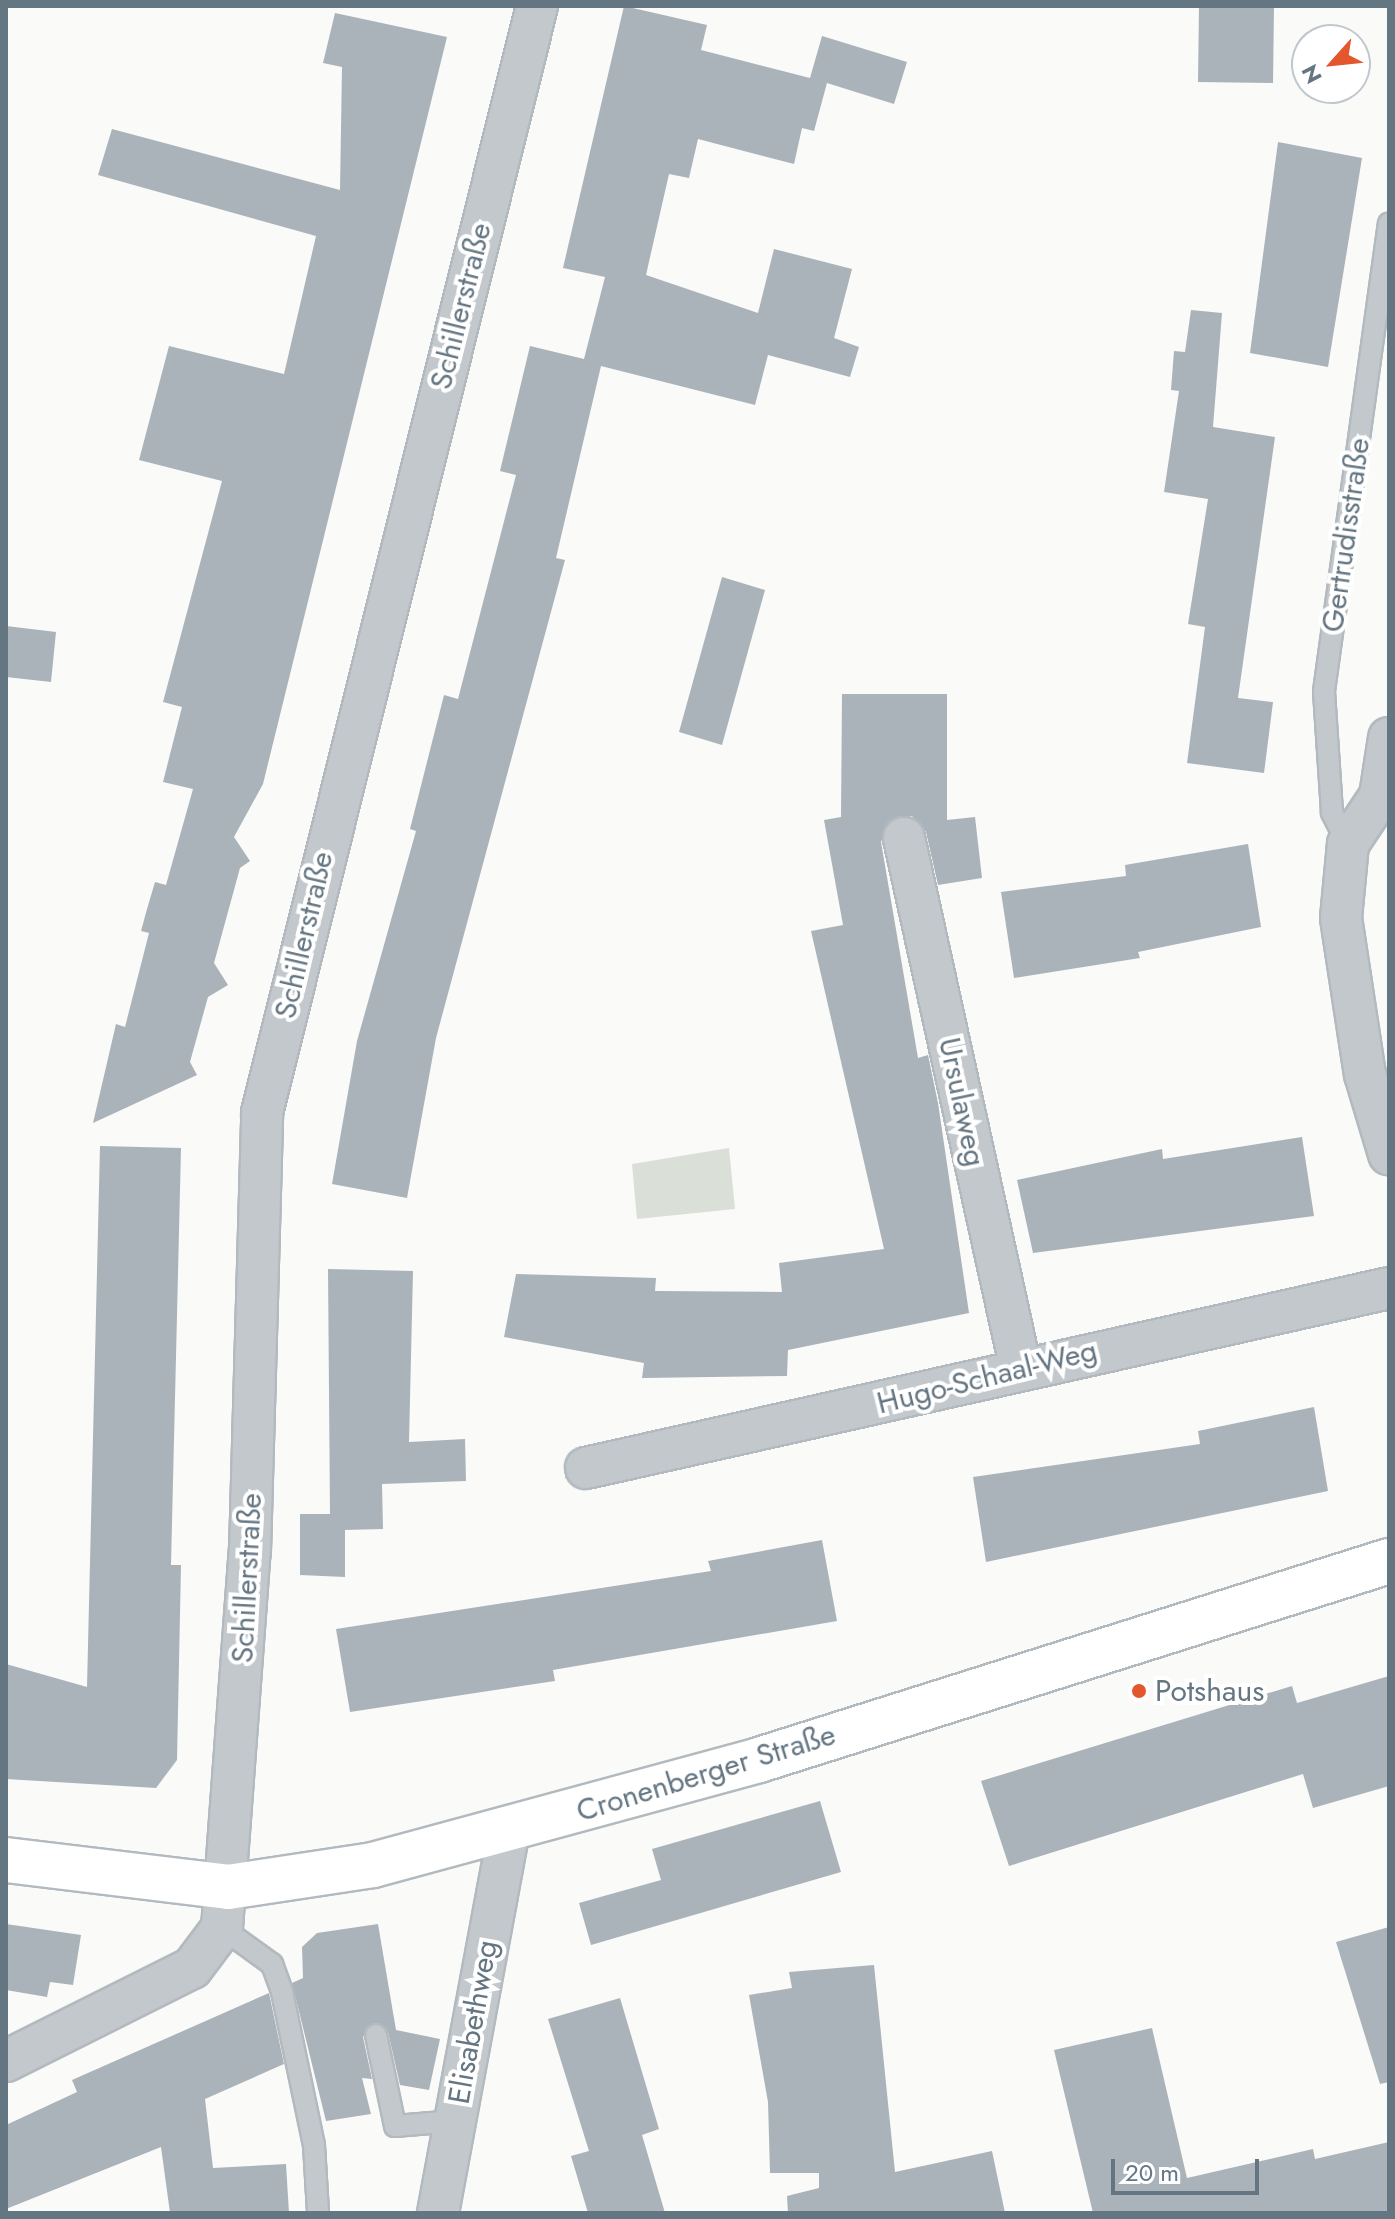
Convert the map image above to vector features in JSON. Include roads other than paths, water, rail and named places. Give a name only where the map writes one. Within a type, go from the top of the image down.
[{"type":"main road","name":"Cronenberger Straße","points":[[6,1860],[226,1907],[373,1865],[509,1831],[1389,1561]]},
{"type":"street","name":"Schillerstraße","points":[[226,1907],[250,1551],[262,1113],[537,6]]},
{"type":"street","name":"Gertrudisstraße","points":[[1389,738],[1384,792],[1348,844],[1341,918],[1365,1074],[1389,1154]]},
{"type":"street","name":"Ursulaweg","points":[[904,838],[1020,1365]]},
{"type":"street","name":"Hugo-Schaal-Weg","points":[[586,1468],[815,1420],[1020,1365],[1389,1288]]},
{"type":"street","name":"Elisabethweg","points":[[438,2213],[509,1831]]},
{"type":"street","points":[[6,2061],[192,1968],[226,1907]]},
{"type":"lane","name":"Gertrudisstraße","points":[[1348,844],[1332,812],[1324,691],[1389,224]]},
{"type":"lane","points":[[226,1907],[272,1964],[282,1992],[314,2145],[318,2213]]},
{"type":"lane","points":[[376,2035],[395,2126],[455,2121]]},
{"type":"place","name":"Potshaus","points":[[1139,1691]]}]
